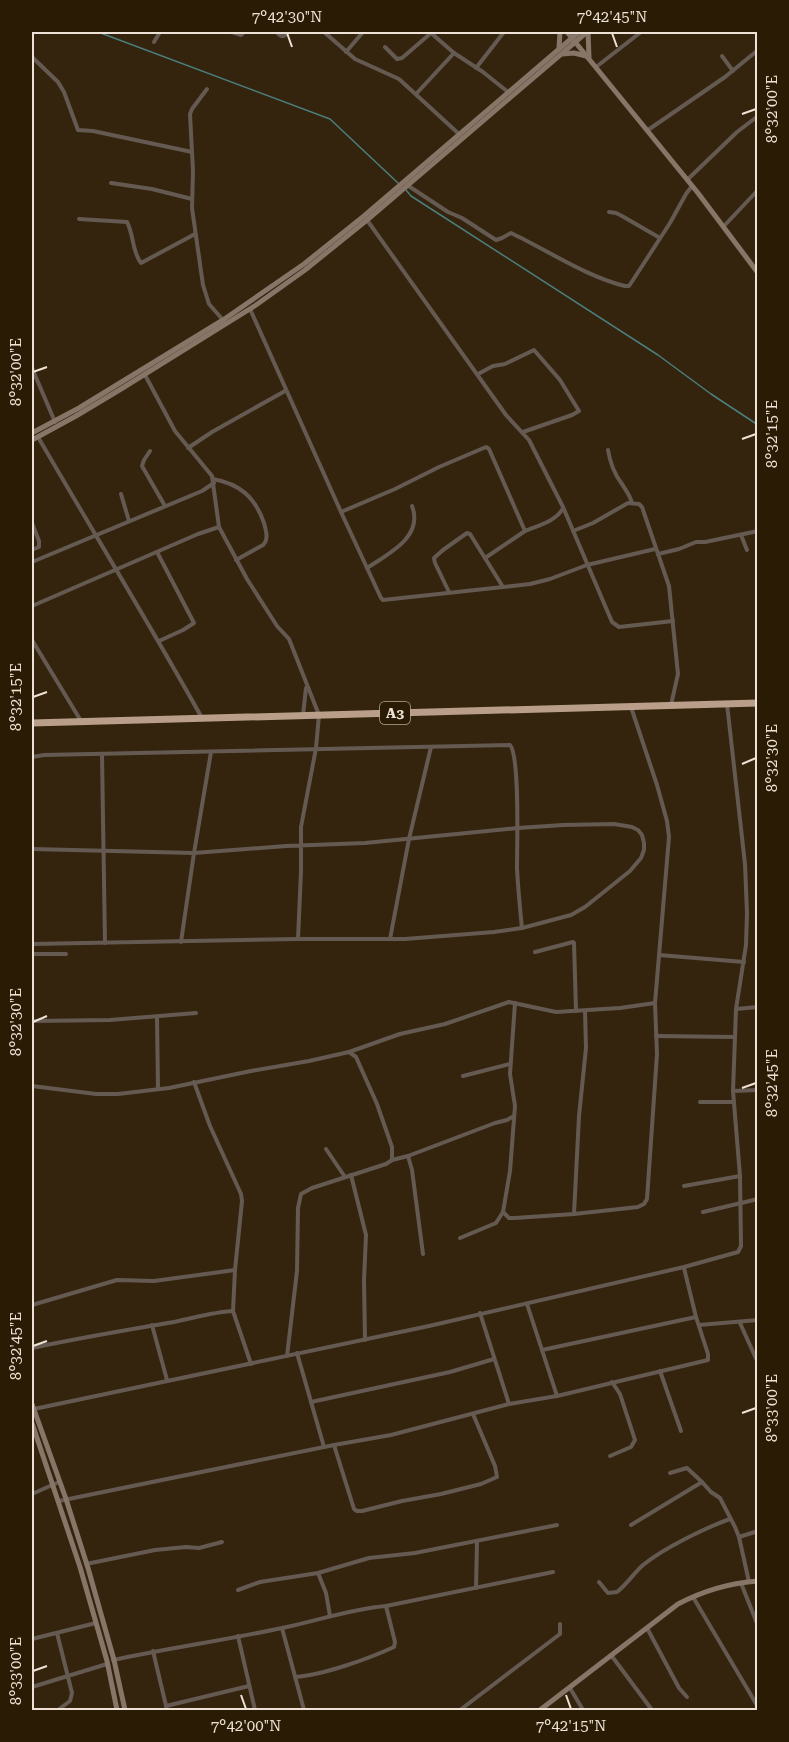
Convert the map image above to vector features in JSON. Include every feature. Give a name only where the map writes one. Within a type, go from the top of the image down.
[{"type":"highway","name":"A3","points":[[32,723],[758,703]]},
{"type":"main road","points":[[560,32],[560,51]]},
{"type":"main road","points":[[567,32],[648,130],[758,273]]},
{"type":"main road","points":[[574,39],[579,32]]},
{"type":"main road","points":[[55,424],[145,375],[250,309],[306,270],[367,220],[574,39],[587,32],[588,57]]},
{"type":"main road","points":[[34,437],[223,320],[335,241],[508,92],[560,51],[588,57]]},
{"type":"main road","points":[[32,1407],[35,1430]]},
{"type":"main road","points":[[32,1423],[56,1484],[107,1662],[117,1710]]},
{"type":"main road","points":[[56,1484],[66,1499],[86,1564],[114,1660],[125,1710]]},
{"type":"main road","points":[[540,1710],[678,1604],[693,1596],[741,1582],[758,1581]]},
{"type":"street","points":[[154,42],[160,32]]},
{"type":"street","points":[[232,32],[241,35],[244,32]]},
{"type":"street","points":[[276,32],[284,36],[289,32]]},
{"type":"street","points":[[324,32],[355,59],[399,80],[459,134]]},
{"type":"street","points":[[346,52],[363,32]]},
{"type":"street","points":[[476,68],[504,32]]},
{"type":"street","points":[[596,67],[641,32]]},
{"type":"street","points":[[385,48],[400,59],[431,33],[454,53],[508,92]]},
{"type":"street","points":[[648,130],[758,50]]},
{"type":"street","points":[[416,94],[454,53]]},
{"type":"street","points":[[722,56],[732,71]]},
{"type":"street","points":[[32,57],[58,82],[78,130],[93,131],[192,152]]},
{"type":"street","points":[[207,89],[190,114],[192,200],[204,291],[209,304],[223,320]]},
{"type":"street","points":[[687,180],[737,132],[758,116]]},
{"type":"street","points":[[111,183],[152,189],[192,200]]},
{"type":"street","points":[[407,185],[496,240],[511,233],[542,250],[625,286],[630,285],[692,186]]},
{"type":"street","points":[[724,226],[758,190]]},
{"type":"street","points":[[609,212],[622,216],[660,238]]},
{"type":"street","points":[[79,219],[127,222],[136,256],[141,263],[195,234]]},
{"type":"street","points":[[367,220],[506,415],[529,440],[573,531],[612,622],[616,626],[673,621]]},
{"type":"street","points":[[250,309],[285,391],[382,600],[504,587],[550,579],[587,565],[679,549],[696,542],[758,531]]},
{"type":"street","points":[[478,374],[534,350],[560,380],[579,411],[523,432]]},
{"type":"street","points":[[32,368],[55,424]]},
{"type":"street","points":[[145,375],[166,417],[214,481],[219,527],[246,579],[270,616],[289,639],[319,715],[316,748],[301,827],[298,939]]},
{"type":"street","points":[[188,448],[285,391]]},
{"type":"street","points":[[34,437],[159,641],[202,718]]},
{"type":"street","points":[[341,512],[486,447],[525,531]]},
{"type":"street","points":[[608,450],[612,465],[632,503]]},
{"type":"street","points":[[150,451],[142,466],[165,506]]},
{"type":"street","points":[[32,562],[207,489],[214,481]]},
{"type":"street","points":[[214,481],[229,482],[245,492],[258,508],[267,534],[263,545],[236,560]]},
{"type":"street","points":[[207,489],[215,492]]},
{"type":"street","points":[[121,494],[129,520]]},
{"type":"street","points":[[573,531],[632,503],[642,507],[669,586],[678,674],[670,705]]},
{"type":"street","points":[[367,568],[396,548],[411,533],[414,520],[412,506]]},
{"type":"street","points":[[485,558],[525,531],[563,511]]},
{"type":"street","points":[[32,524],[39,541],[39,546],[34,549]]},
{"type":"street","points":[[32,606],[219,527]]},
{"type":"street","points":[[449,592],[435,563],[435,557],[469,533],[504,587]]},
{"type":"street","points":[[741,535],[747,550]]},
{"type":"street","points":[[157,552],[194,623],[159,641]]},
{"type":"street","points":[[32,640],[81,721]]},
{"type":"street","points":[[303,715],[307,687]]},
{"type":"street","points":[[32,1407],[365,1340],[684,1267],[734,1255],[740,1251],[740,1176],[733,1091],[736,1009],[746,945],[745,864],[727,703]]},
{"type":"street","points":[[503,1212],[509,1218],[574,1214],[638,1207],[644,1204],[646,1199],[657,1054],[655,1003],[658,955],[669,837],[660,796],[631,706]]},
{"type":"street","points":[[32,757],[316,748],[511,745],[514,752],[518,828],[517,868],[522,928]]},
{"type":"street","points":[[390,939],[409,839],[431,747]]},
{"type":"street","points":[[181,942],[211,752]]},
{"type":"street","points":[[102,755],[105,943]]},
{"type":"street","points":[[32,849],[194,853],[328,846],[564,825],[625,825],[638,830],[644,843],[641,858],[630,871],[585,907],[570,915],[522,928],[390,939],[32,944]]},
{"type":"street","points":[[535,952],[574,943],[576,1011]]},
{"type":"street","points":[[32,954],[66,954]]},
{"type":"street","points":[[658,955],[744,962]]},
{"type":"street","points":[[32,1086],[96,1094],[158,1089],[349,1052],[400,1034],[445,1024],[502,1003],[515,1003],[556,1012],[655,1003]]},
{"type":"street","points":[[460,1238],[496,1223],[503,1212],[510,1171],[516,1101],[510,1079],[515,1003]]},
{"type":"street","points":[[736,1009],[758,1007]]},
{"type":"street","points":[[574,1214],[585,1048],[585,1011]]},
{"type":"street","points":[[32,1021],[110,1020],[196,1013]]},
{"type":"street","points":[[157,1017],[158,1089]]},
{"type":"street","points":[[656,1036],[735,1037]]},
{"type":"street","points":[[356,1057],[359,1048]]},
{"type":"street","points":[[349,1052],[356,1057],[377,1104],[392,1147],[400,1158]]},
{"type":"street","points":[[463,1076],[510,1064]]},
{"type":"street","points":[[194,1082],[210,1126],[241,1194],[233,1311],[251,1364]]},
{"type":"street","points":[[733,1091],[758,1090]]},
{"type":"street","points":[[700,1102],[734,1102]]},
{"type":"street","points":[[287,1356],[297,1271],[299,1196],[304,1191],[386,1164],[514,1116]]},
{"type":"street","points":[[507,1120],[513,1124]]},
{"type":"street","points":[[392,1147],[392,1160]]},
{"type":"street","points":[[326,1149],[345,1177]]},
{"type":"street","points":[[408,1156],[412,1170],[423,1254]]},
{"type":"street","points":[[351,1175],[366,1235],[365,1340]]},
{"type":"street","points":[[684,1186],[740,1176]]},
{"type":"street","points":[[703,1212],[758,1199]]},
{"type":"street","points":[[59,1501],[391,1435],[509,1404],[557,1396],[709,1359],[684,1267]]},
{"type":"street","points":[[32,1305],[117,1280],[154,1281],[235,1270]]},
{"type":"street","points":[[527,1304],[557,1396]]},
{"type":"street","points":[[32,1348],[76,1338],[233,1311]]},
{"type":"street","points":[[480,1313],[509,1404]]},
{"type":"street","points":[[542,1350],[696,1317]]},
{"type":"street","points":[[699,1325],[758,1320]]},
{"type":"street","points":[[740,1323],[758,1363]]},
{"type":"street","points":[[152,1325],[167,1380]]},
{"type":"street","points":[[297,1353],[324,1447]]},
{"type":"street","points":[[311,1402],[450,1372],[494,1359]]},
{"type":"street","points":[[660,1371],[681,1431]]},
{"type":"street","points":[[620,1380],[620,1394]]},
{"type":"street","points":[[610,1456],[632,1448],[635,1440],[620,1394],[612,1382]]},
{"type":"street","points":[[334,1445],[353,1506],[357,1511],[441,1494],[482,1484],[497,1476],[473,1414]]},
{"type":"street","points":[[670,1473],[687,1468],[720,1498],[739,1538],[750,1582]]},
{"type":"street","points":[[631,1525],[702,1482]]},
{"type":"street","points":[[32,1494],[56,1484]]},
{"type":"street","points":[[599,1582],[608,1593],[617,1592],[643,1566],[657,1556],[701,1531],[730,1519]]},
{"type":"street","points":[[238,1590],[260,1582],[318,1573],[369,1558],[416,1553],[556,1525]]},
{"type":"street","points":[[739,1538],[758,1531]]},
{"type":"street","points":[[86,1564],[155,1550],[199,1548],[222,1542]]},
{"type":"street","points":[[476,1588],[477,1542]]},
{"type":"street","points":[[32,1687],[107,1662],[153,1651],[282,1628],[361,1608],[386,1606],[553,1572]]},
{"type":"street","points":[[318,1573],[326,1593],[330,1616]]},
{"type":"street","points":[[741,1582],[758,1626]]},
{"type":"street","points":[[693,1596],[758,1707]]},
{"type":"street","points":[[295,1677],[314,1675],[375,1656],[394,1647],[396,1643],[386,1606]]},
{"type":"street","points":[[32,1639],[96,1623]]},
{"type":"street","points":[[460,1710],[560,1634],[560,1624]]},
{"type":"street","points":[[646,1627],[679,1688],[687,1696]]},
{"type":"street","points":[[282,1628],[304,1710]]},
{"type":"street","points":[[57,1633],[72,1697],[58,1710]]},
{"type":"street","points":[[238,1636],[255,1710]]},
{"type":"street","points":[[153,1651],[166,1708],[249,1686]]},
{"type":"street","points":[[611,1656],[652,1710]]},
{"type":"street","points":[[569,1687],[583,1710]]},
{"type":"waterway","points":[[98,32],[330,119],[398,183]]},
{"type":"waterway","points":[[406,190],[411,196],[658,355],[758,425]]}]
